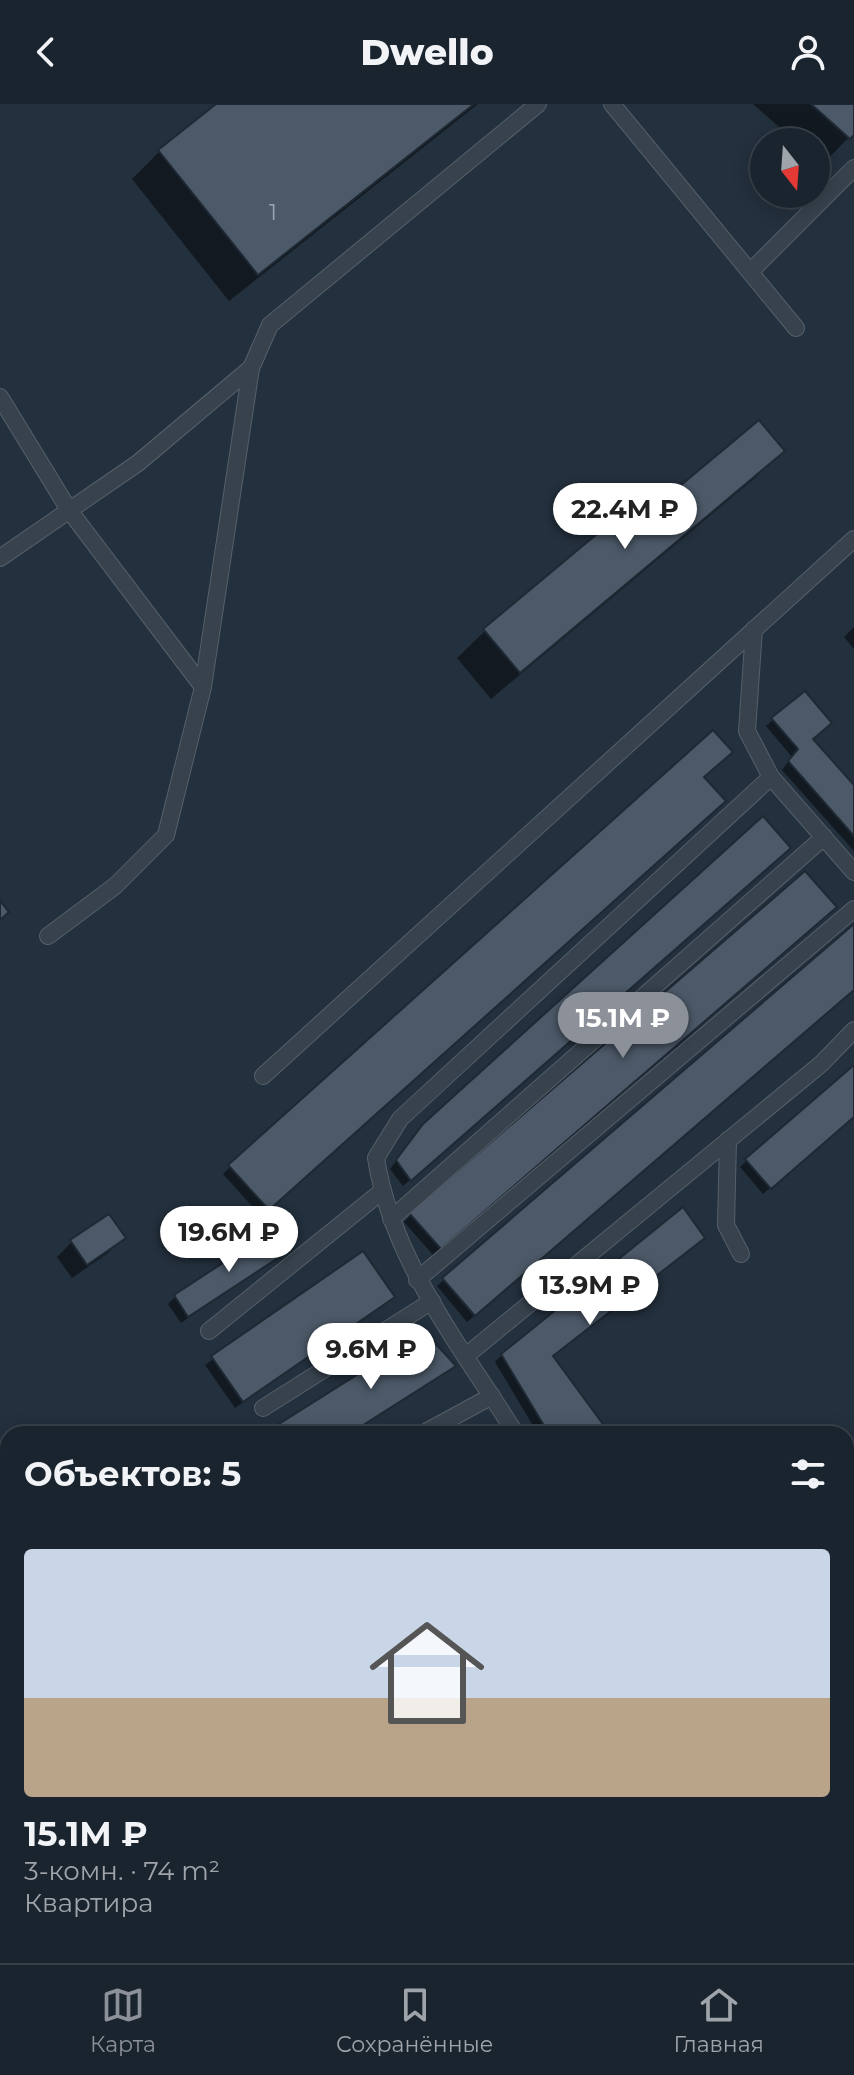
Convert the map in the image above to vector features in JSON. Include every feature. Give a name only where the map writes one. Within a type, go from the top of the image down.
[{"type":"lane","points":[[48,936],[115,886],[166,835],[203,687],[251,368],[270,325],[538,104]]},
{"type":"lane","points":[[612,104],[796,328]]},
{"type":"lane","points":[[750,272],[854,168]]},
{"type":"lane","points":[[0,558],[138,463],[251,368]]},
{"type":"lane","points":[[0,397],[69,510],[203,687]]},
{"type":"lane","points":[[263,1076],[854,539]]},
{"type":"lane","points":[[754,629],[747,731],[771,777],[854,872]]},
{"type":"lane","points":[[511,1426],[417,1280],[381,1192],[376,1158],[400,1119],[771,777]]},
{"type":"lane","points":[[391,1219],[824,837]]},
{"type":"lane","points":[[417,1280],[854,909]]},
{"type":"lane","points":[[467,1355],[821,1064],[854,1030]]},
{"type":"lane","points":[[728,1140],[726,1225],[741,1254]]},
{"type":"lane","points":[[209,1331],[381,1192]]},
{"type":"lane","points":[[263,1408],[432,1301]]},
{"type":"lane","points":[[437,1426],[492,1396]]},
{"type":"building","points":[[216,104],[474,104],[258,275],[158,150]]},
{"type":"building","points":[[811,104],[854,104],[854,135],[850,139]]},
{"type":"building","points":[[759,420],[785,451],[520,673],[483,629],[646,493],[657,505]]},
{"type":"building","points":[[805,691],[832,723],[813,739],[854,785],[854,836],[788,761],[798,749],[771,718]]},
{"type":"building","points":[[713,730],[733,752],[704,777],[726,801],[269,1210],[228,1165]]},
{"type":"building","points":[[763,816],[791,848],[411,1181],[396,1160],[423,1124]]},
{"type":"building","points":[[805,871],[837,907],[441,1249],[409,1213]]},
{"type":"building","points":[[0,901],[9,912],[0,920]]},
{"type":"building","points":[[854,924],[854,990],[475,1316],[442,1278]]},
{"type":"building","points":[[854,1065],[854,1117],[771,1189],[745,1159]]},
{"type":"building","points":[[683,1207],[705,1238],[553,1356],[604,1426],[544,1426],[501,1354]]},
{"type":"building","points":[[109,1214],[126,1238],[87,1265],[70,1240]]},
{"type":"building","points":[[270,1232],[284,1254],[188,1317],[174,1295]]},
{"type":"building","points":[[363,1251],[395,1297],[243,1402],[211,1356]]},
{"type":"building","points":[[425,1332],[456,1366],[362,1426],[276,1426]]}]
